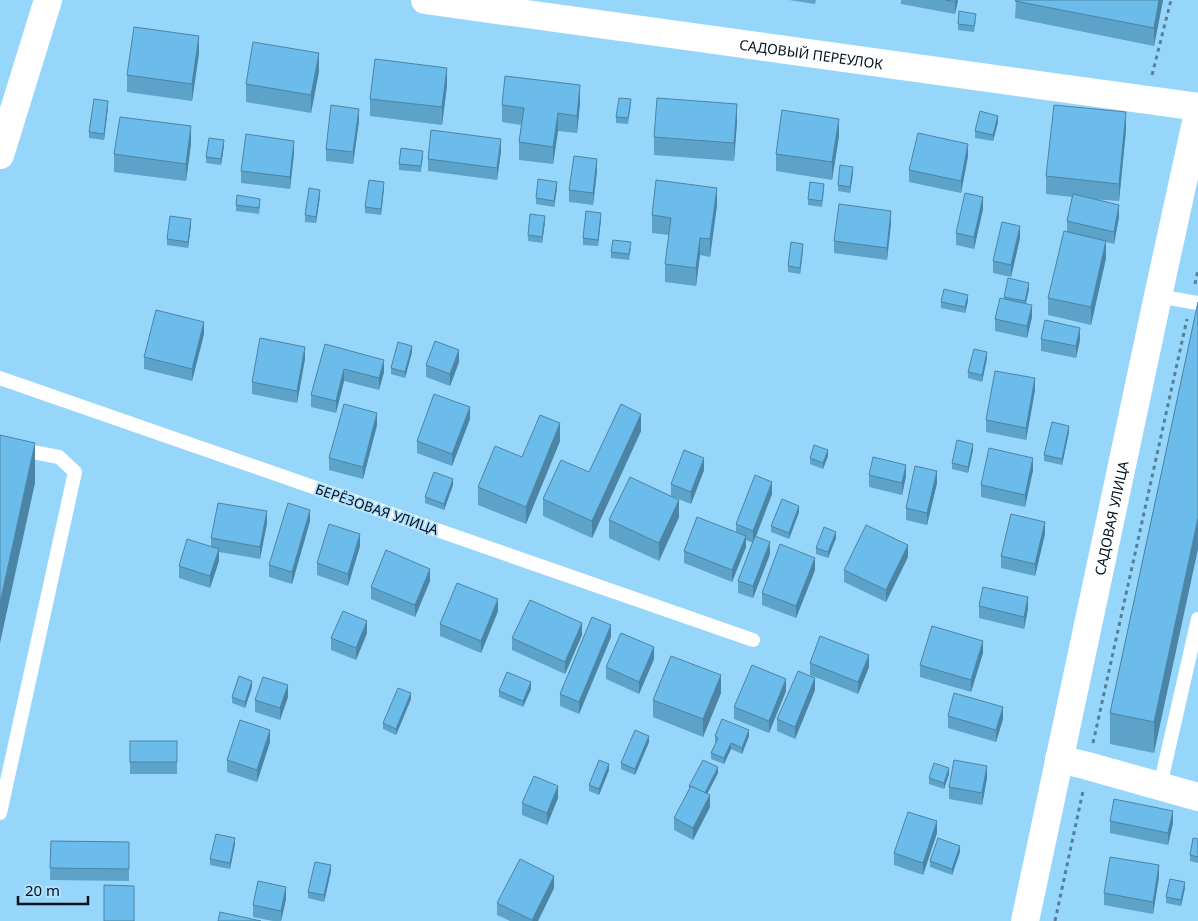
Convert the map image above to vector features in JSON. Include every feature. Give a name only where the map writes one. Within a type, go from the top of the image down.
[{"type":"street","points":[[0,155],[48,0]]},
{"type":"street","name":"САДОВЫЙ ПЕРЕУЛОК","points":[[424,0],[1198,108]]},
{"type":"street","name":"САДОВАЯ УЛИЦА","points":[[1025,921],[1198,113]]},
{"type":"street","points":[[1059,759],[1198,797]]},
{"type":"lane","points":[[1158,296],[1194,302]]},
{"type":"lane","name":"БЕРЁЗОВАЯ УЛИЦА","points":[[0,378],[753,640]]},
{"type":"lane","points":[[0,446],[59,457],[75,472],[0,812]]},
{"type":"lane","points":[[1160,786],[1198,619]]},
{"type":"path","points":[[1146,100],[1171,0]]},
{"type":"path","points":[[1055,921],[1088,766],[1194,302],[1198,270]]},
{"type":"building","points":[[1016,0],[1159,0],[1154,28]]},
{"type":"building","points":[[959,11],[976,14],[974,26],[958,24]]},
{"type":"building","points":[[134,27],[199,36],[192,84],[127,75]]},
{"type":"building","points":[[253,42],[319,53],[311,95],[246,84]]},
{"type":"building","points":[[375,59],[447,68],[442,107],[370,99]]},
{"type":"building","points":[[505,76],[580,85],[577,116],[558,113],[553,147],[519,142],[524,108],[502,105]]},
{"type":"building","points":[[619,98],[631,99],[628,118],[616,117]]},
{"type":"building","points":[[657,98],[737,104],[734,143],[654,137]]},
{"type":"building","points":[[94,99],[108,101],[104,134],[89,132]]},
{"type":"building","points":[[331,105],[359,109],[353,152],[326,149]]},
{"type":"building","points":[[1054,105],[1126,112],[1119,184],[1046,176]]},
{"type":"building","points":[[782,110],[839,119],[832,162],[776,154]]},
{"type":"building","points":[[980,111],[998,116],[993,135],[975,131]]},
{"type":"building","points":[[120,117],[191,126],[186,164],[114,154]]},
{"type":"building","points":[[431,130],[501,139],[497,168],[428,159]]},
{"type":"building","points":[[918,133],[968,144],[961,181],[909,170]]},
{"type":"building","points":[[246,134],[294,141],[290,177],[241,171]]},
{"type":"building","points":[[209,138],[224,140],[221,159],[206,157]]},
{"type":"building","points":[[401,148],[423,151],[421,166],[399,164]]},
{"type":"building","points":[[574,156],[597,159],[593,193],[569,190]]},
{"type":"building","points":[[840,165],[853,167],[850,187],[838,185]]},
{"type":"building","points":[[538,179],[557,182],[554,201],[536,198]]},
{"type":"building","points":[[369,180],[384,182],[381,209],[365,207]]},
{"type":"building","points":[[656,180],[717,188],[710,239],[700,238],[696,268],[665,264],[671,218],[652,215]]},
{"type":"building","points":[[810,182],[824,184],[822,201],[808,199]]},
{"type":"building","points":[[309,188],[320,190],[316,217],[305,215]]},
{"type":"building","points":[[965,193],[983,197],[974,237],[956,233]]},
{"type":"building","points":[[1073,194],[1119,205],[1114,232],[1067,221]]},
{"type":"building","points":[[237,195],[260,199],[259,208],[236,205]]},
{"type":"building","points":[[839,204],[891,211],[887,248],[834,241]]},
{"type":"building","points":[[586,211],[601,213],[598,240],[583,238]]},
{"type":"building","points":[[530,214],[545,216],[542,237],[528,235]]},
{"type":"building","points":[[170,216],[191,219],[188,242],[167,239]]},
{"type":"building","points":[[1002,222],[1020,226],[1011,265],[993,261]]},
{"type":"building","points":[[1064,231],[1106,241],[1091,307],[1048,298]]},
{"type":"building","points":[[613,240],[631,242],[629,254],[611,252]]},
{"type":"building","points":[[791,242],[803,244],[800,268],[788,266]]},
{"type":"building","points":[[1008,278],[1029,283],[1025,301],[1004,297]]},
{"type":"building","points":[[944,289],[968,295],[965,307],[941,302]]},
{"type":"building","points":[[1000,298],[1032,305],[1027,326],[995,319]]},
{"type":"building","points":[[1198,302],[1198,518],[1154,722],[1110,713]]},
{"type":"building","points":[[156,310],[204,322],[192,369],[144,357]]},
{"type":"building","points":[[1045,320],[1080,328],[1076,346],[1041,339]]},
{"type":"building","points":[[260,338],[305,347],[297,391],[252,382]]},
{"type":"building","points":[[435,341],[459,350],[450,374],[426,365]]},
{"type":"building","points":[[398,342],[412,346],[405,372],[391,368]]},
{"type":"building","points":[[325,344],[384,360],[379,378],[344,369],[336,401],[311,395]]},
{"type":"building","points":[[974,349],[987,352],[982,375],[968,372]]},
{"type":"building","points":[[995,371],[1035,378],[1026,428],[986,420]]},
{"type":"building","points":[[434,394],[470,407],[452,454],[417,441]]},
{"type":"building","points":[[344,404],[377,413],[363,467],[329,458]]},
{"type":"building","points":[[621,404],[641,414],[592,521],[543,499],[561,460],[589,472]]},
{"type":"building","points":[[540,415],[560,423],[526,507],[478,487],[495,446],[522,457]]},
{"type":"building","points":[[1052,422],[1069,426],[1062,459],[1044,455]]},
{"type":"building","points":[[0,435],[35,443],[0,603]]},
{"type":"building","points":[[957,440],[973,444],[968,467],[952,463]]},
{"type":"building","points":[[814,445],[828,450],[823,463],[810,458]]},
{"type":"building","points":[[989,448],[1033,458],[1025,495],[981,485]]},
{"type":"building","points":[[684,450],[704,458],[691,492],[671,484]]},
{"type":"building","points":[[873,457],[906,465],[902,483],[869,475]]},
{"type":"building","points":[[915,466],[937,471],[927,513],[906,508]]},
{"type":"building","points":[[434,472],[453,479],[444,504],[425,497]]},
{"type":"building","points":[[755,475],[772,482],[753,531],[736,524]]},
{"type":"building","points":[[630,477],[679,500],[659,543],[609,520]]},
{"type":"building","points":[[782,499],[799,506],[789,533],[771,526]]},
{"type":"building","points":[[218,503],[267,511],[260,547],[211,538]]},
{"type":"building","points":[[288,503],[310,510],[292,572],[269,565]]},
{"type":"building","points":[[1011,514],[1045,522],[1035,564],[1001,556]]},
{"type":"building","points":[[697,517],[746,536],[732,570],[684,551]]},
{"type":"building","points":[[329,524],[360,534],[348,574],[317,563]]},
{"type":"building","points":[[866,525],[908,545],[886,590],[844,570]]},
{"type":"building","points":[[824,527],[836,532],[828,552],[816,548]]},
{"type":"building","points":[[755,536],[770,542],[753,586],[738,581]]},
{"type":"building","points":[[187,539],[219,549],[210,576],[179,566]]},
{"type":"building","points":[[780,544],[815,558],[796,606],[762,593]]},
{"type":"building","points":[[386,550],[430,569],[415,605],[371,587]]},
{"type":"building","points":[[457,583],[498,599],[481,641],[440,624]]},
{"type":"building","points":[[983,587],[1028,597],[1024,617],[979,606]]},
{"type":"building","points":[[530,600],[582,623],[565,662],[512,638]]},
{"type":"building","points":[[343,611],[367,621],[356,648],[331,638]]},
{"type":"building","points":[[592,617],[611,625],[579,702],[560,694]]},
{"type":"building","points":[[932,626],[983,641],[971,680],[920,665]]},
{"type":"building","points":[[621,633],[654,647],[639,682],[606,667]]},
{"type":"building","points":[[820,636],[869,655],[858,682],[810,663]]},
{"type":"building","points":[[671,656],[721,675],[703,719],[653,700]]},
{"type":"building","points":[[752,665],[786,679],[769,721],[734,707]]},
{"type":"building","points":[[798,671],[815,678],[795,727],[777,719]]},
{"type":"building","points":[[507,672],[531,682],[523,701],[499,691]]},
{"type":"building","points":[[239,676],[252,681],[245,702],[232,697]]},
{"type":"building","points":[[263,677],[288,685],[280,708],[255,700]]},
{"type":"building","points":[[398,688],[411,693],[396,729],[383,723]]},
{"type":"building","points":[[954,693],[1003,707],[996,730],[948,716]]},
{"type":"building","points":[[722,719],[749,730],[742,748],[731,743],[724,758],[711,753],[718,738],[715,736]]},
{"type":"building","points":[[240,720],[270,730],[257,770],[227,760]]},
{"type":"building","points":[[635,730],[649,736],[635,769],[621,763]]},
{"type":"building","points":[[130,741],[177,741],[177,762],[130,762]]},
{"type":"building","points":[[599,760],[609,764],[599,789],[589,785]]},
{"type":"building","points":[[703,760],[718,767],[705,793],[689,786]]},
{"type":"building","points":[[954,760],[987,766],[982,793],[949,787]]},
{"type":"building","points":[[934,763],[949,768],[944,783],[929,778]]},
{"type":"building","points":[[534,776],[558,786],[547,813],[522,803]]},
{"type":"building","points":[[691,786],[710,795],[693,828],[674,818]]},
{"type":"building","points":[[1114,799],[1173,811],[1168,833],[1110,821]]},
{"type":"building","points":[[908,812],[937,821],[923,863],[894,853]]},
{"type":"building","points":[[216,834],[235,838],[230,863],[210,859]]},
{"type":"building","points":[[938,838],[960,846],[952,869],[930,861]]},
{"type":"building","points":[[1193,838],[1198,839],[1198,857],[1190,855]]},
{"type":"building","points":[[51,841],[129,842],[129,869],[50,868]]},
{"type":"building","points":[[1110,857],[1159,865],[1153,902],[1104,893]]},
{"type":"building","points":[[520,859],[554,876],[532,920],[497,903]]},
{"type":"building","points":[[315,862],[331,865],[324,895],[308,892]]},
{"type":"building","points":[[1170,879],[1185,882],[1181,900],[1166,897]]},
{"type":"building","points":[[258,881],[286,887],[281,911],[253,905]]},
{"type":"building","points":[[104,885],[134,886],[134,921],[104,921]]},
{"type":"building","points":[[220,912],[261,921],[218,921]]}]
